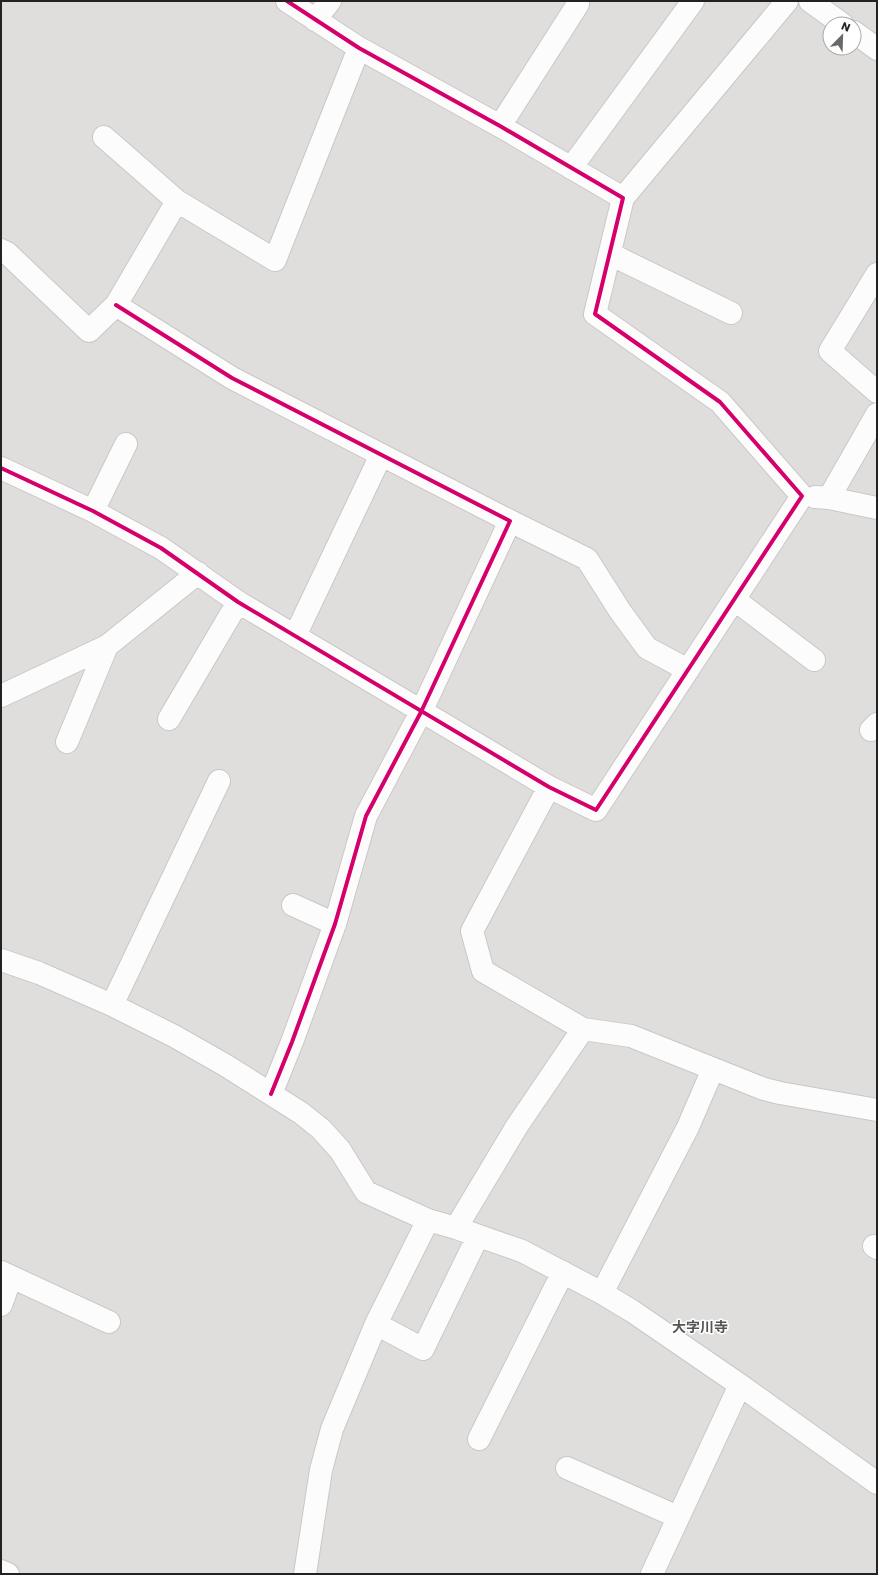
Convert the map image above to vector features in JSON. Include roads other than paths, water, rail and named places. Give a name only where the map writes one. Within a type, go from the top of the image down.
[{"type":"street","points":[[287,1],[359,48],[500,126],[623,198]]},
{"type":"street","points":[[315,20],[330,1]]},
{"type":"street","points":[[571,168],[693,1]]},
{"type":"street","points":[[787,1],[623,198],[594,314],[720,402],[802,496],[828,498],[877,508]]},
{"type":"street","points":[[810,1],[831,16]]},
{"type":"street","points":[[500,126],[578,4]]},
{"type":"street","points":[[862,38],[877,49]]},
{"type":"street","points":[[104,137],[177,201],[275,260],[359,48]]},
{"type":"street","points":[[1,250],[7,253],[89,331],[116,305],[177,201]]},
{"type":"street","points":[[610,254],[731,313]]},
{"type":"street","points":[[877,274],[830,351],[877,392]]},
{"type":"street","points":[[116,305],[232,378],[510,521],[587,558],[620,611],[648,648],[688,670]]},
{"type":"street","points":[[828,498],[877,414]]},
{"type":"street","points":[[93,511],[126,444]]},
{"type":"street","points":[[295,636],[381,455]]},
{"type":"street","points":[[1,468],[93,511],[161,548],[238,602],[549,787],[596,810],[802,496]]},
{"type":"street","points":[[271,1094],[292,1042],[335,924],[366,816],[421,712],[510,521]]},
{"type":"street","points":[[1,696],[107,646],[198,573]]},
{"type":"street","points":[[734,600],[814,660]]},
{"type":"street","points":[[169,719],[238,602]]},
{"type":"street","points":[[67,742],[107,646]]},
{"type":"street","points":[[112,1004],[219,781]]},
{"type":"street","points":[[549,787],[472,932],[483,971],[583,1029],[631,1036],[713,1069],[780,1093],[877,1110]]},
{"type":"street","points":[[292,905],[335,924]]},
{"type":"street","points":[[1,960],[39,973],[112,1004],[225,1064],[301,1113],[321,1129],[340,1150],[366,1192],[428,1220],[522,1251],[602,1293],[632,1311],[875,1476]]},
{"type":"street","points":[[456,1228],[517,1126],[583,1029]]},
{"type":"street","points":[[602,1293],[688,1127],[713,1069]]},
{"type":"street","points":[[305,1574],[321,1470],[332,1429],[376,1324],[428,1220]]},
{"type":"street","points":[[376,1324],[424,1349],[478,1236]]},
{"type":"street","points":[[479,1439],[563,1272]]},
{"type":"street","points":[[1,1305],[6,1274],[109,1322]]},
{"type":"street","points":[[652,1574],[740,1385]]},
{"type":"street","points":[[568,1468],[678,1517]]},
{"type":"street","points":[[1,1571],[8,1574]]},
{"type":"district","name":"大字川寺","points":[[700,1327]]}]
